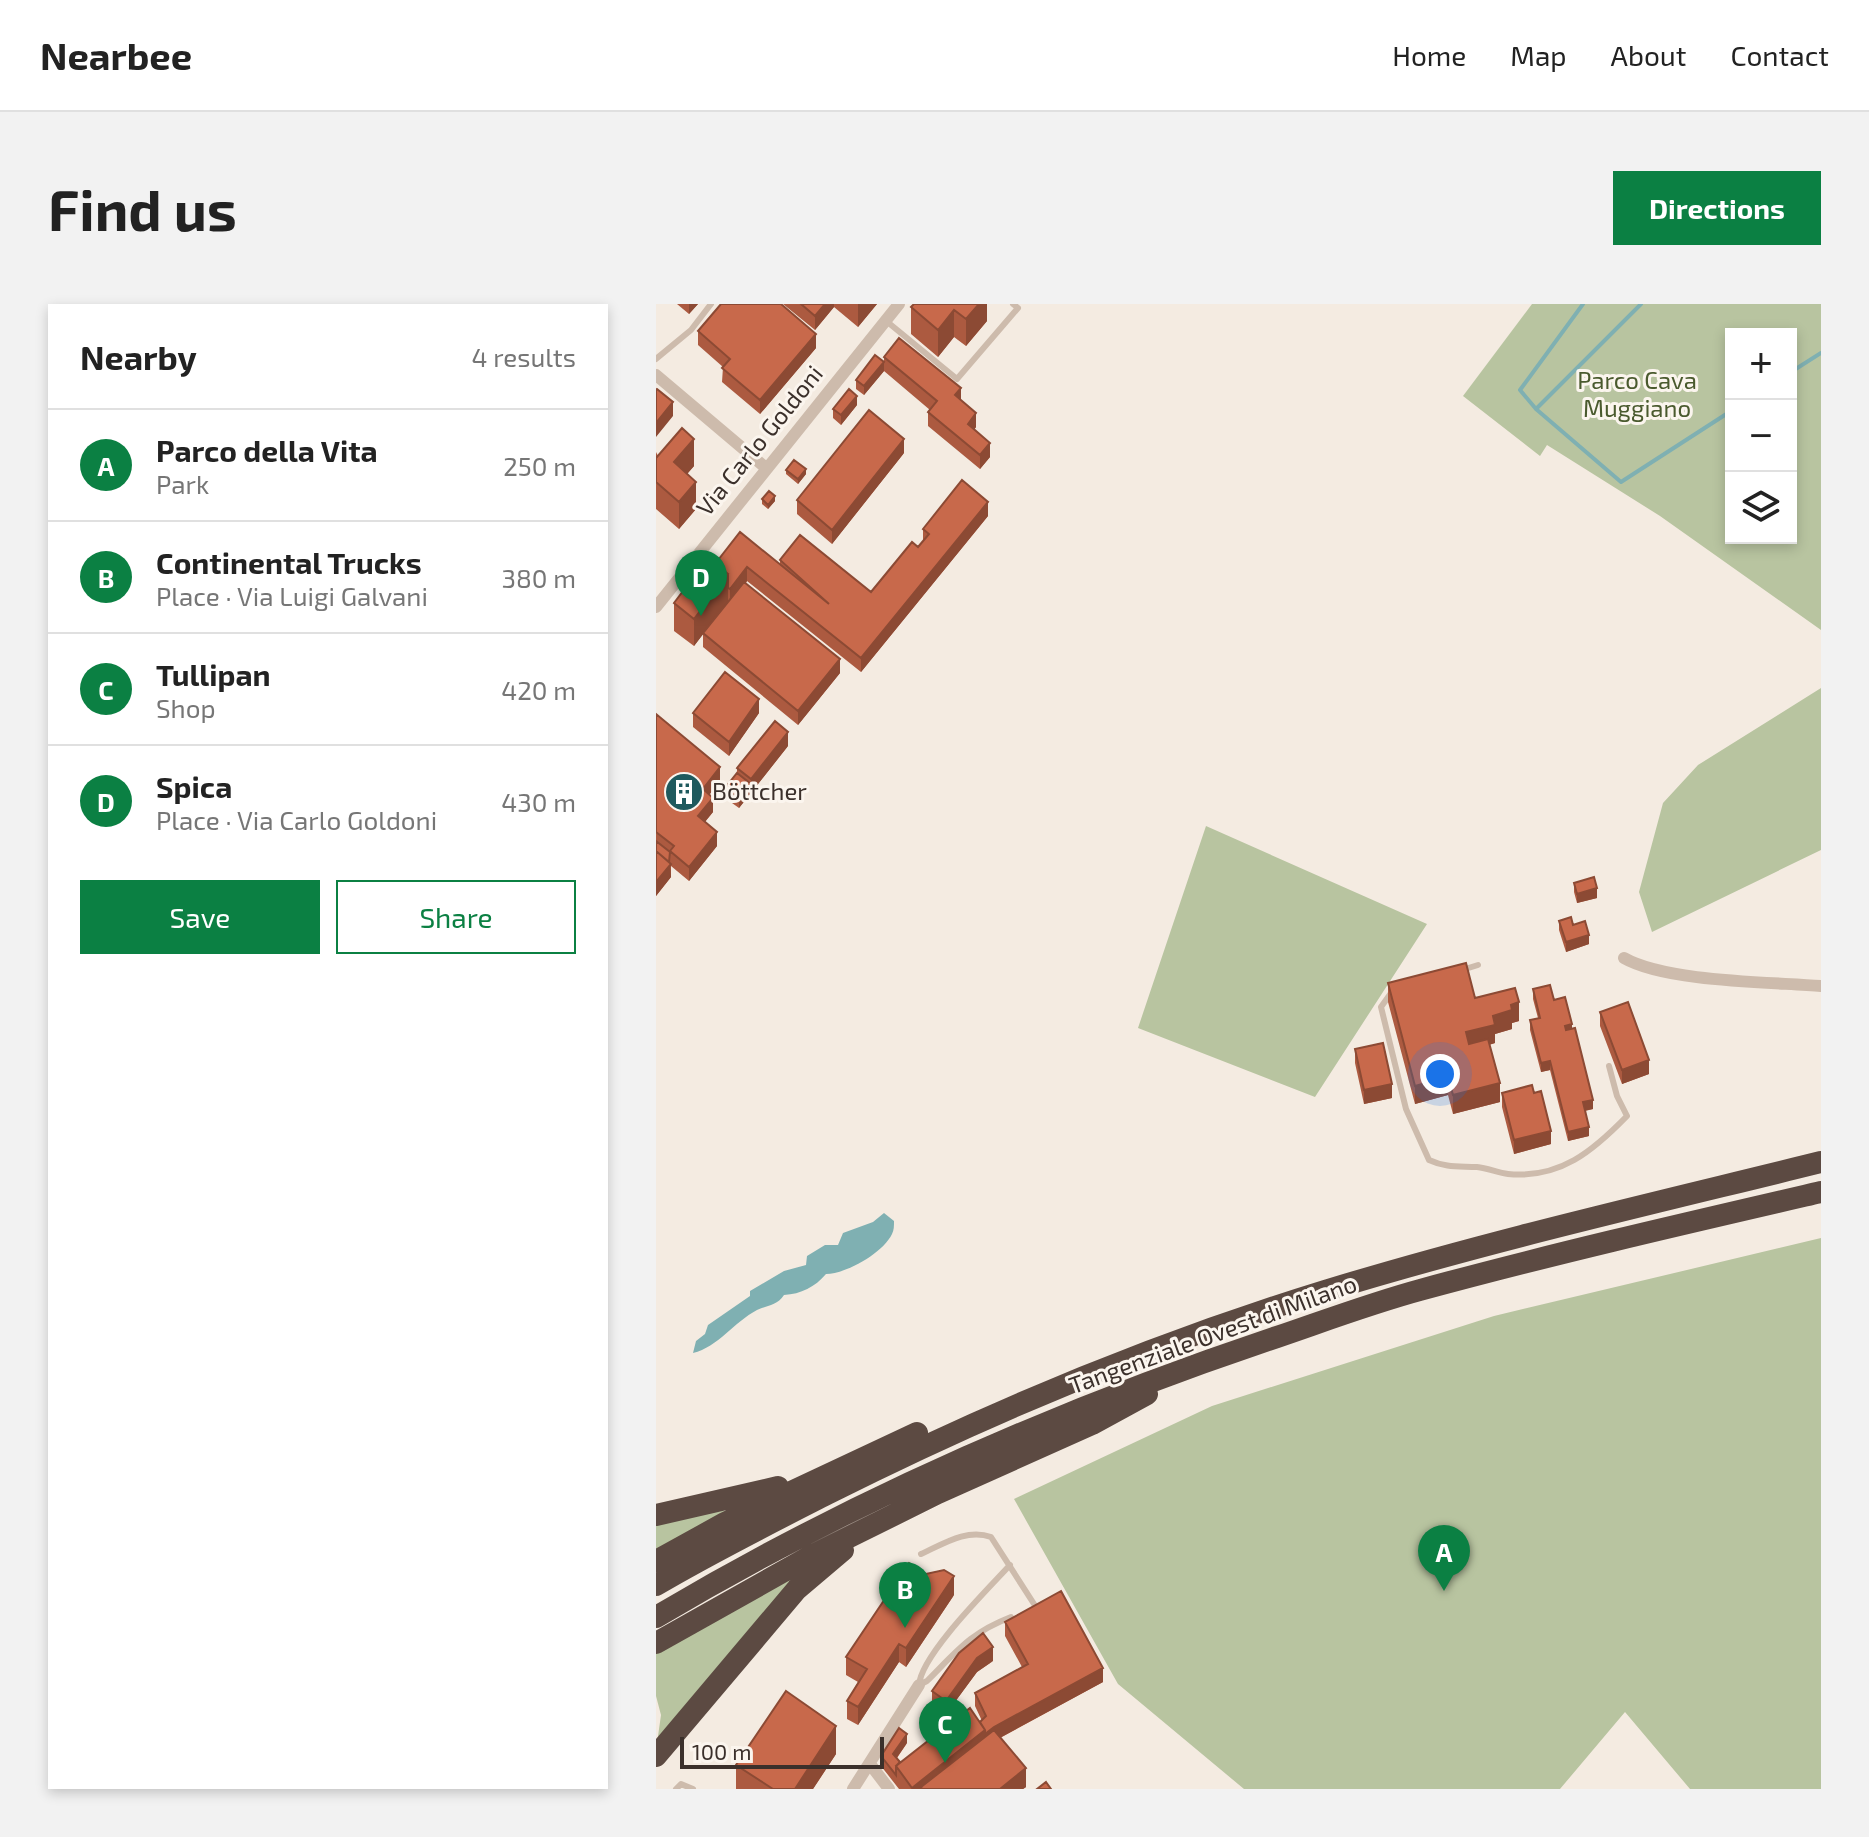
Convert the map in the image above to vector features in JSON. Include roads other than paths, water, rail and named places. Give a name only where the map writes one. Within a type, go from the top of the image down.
[{"type":"highway","name":"Tangenziale Ovest di Milano","points":[[656,1585],[813,1501],[1007,1408],[1227,1323],[1448,1256],[1821,1162]]},
{"type":"highway","name":"Tangenziale Ovest di Milano","points":[[656,1617],[751,1564],[918,1480],[1180,1369],[1418,1291],[1821,1192]]},
{"type":"highway","points":[[656,1643],[809,1557],[1139,1400],[1180,1369]]},
{"type":"highway","points":[[656,1561],[713,1529],[923,1431],[1007,1408]]},
{"type":"highway","points":[[656,1515],[826,1474]]},
{"type":"highway","points":[[656,1756],[797,1589],[836,1554],[938,1493]]},
{"type":"street","name":"Via Carlo Goldoni","points":[[656,607],[899,304]]},
{"type":"street","points":[[656,375],[766,468]]},
{"type":"street","points":[[1624,958],[1645,968],[1685,975],[1821,986]]},
{"type":"street","points":[[853,1789],[919,1685]]},
{"type":"street","points":[[870,1764],[889,1789]]},
{"type":"lane","points":[[656,359],[691,330],[711,304]]},
{"type":"lane","points":[[885,320],[957,379],[1018,308],[1013,304]]},
{"type":"lane","points":[[1453,972],[1478,965]]},
{"type":"lane","points":[[1394,990],[1381,1007],[1406,1109],[1429,1160],[1444,1167],[1479,1167],[1507,1174],[1539,1175],[1573,1162],[1604,1139],[1627,1116],[1617,1096],[1609,1066]]},
{"type":"lane","points":[[921,1554],[953,1539],[983,1534],[996,1542],[1034,1604]]},
{"type":"lane","points":[[919,1685],[922,1670],[931,1658],[968,1610],[1010,1565]]},
{"type":"lane","points":[[919,1685],[927,1681],[972,1635],[1011,1617]]},
{"type":"lane","points":[[676,1789],[681,1784],[693,1789]]},
{"type":"water","points":[[884,1213],[894,1221],[893,1231],[872,1255],[843,1270],[826,1274],[807,1289],[784,1295],[693,1353],[696,1341],[705,1334],[708,1325],[750,1296],[750,1291],[784,1271],[806,1265],[807,1256],[825,1245],[838,1245],[843,1233],[873,1222]]},
{"type":"waterway","points":[[1583,304],[1520,390],[1536,409],[1621,482],[1725,415]]},
{"type":"waterway","points":[[1536,409],[1641,304]]},
{"type":"waterway","points":[[1797,368],[1821,353]]},
{"type":"place","name":"Spica","points":[[701,616]]},
{"type":"place","name":"Böttcher","points":[[684,792]]},
{"type":"place","name":"Parco della Vita","points":[[1444,1591]]},
{"type":"place","name":"Continental Trucks","points":[[905,1628]]},
{"type":"place","name":"Tullipan","points":[[945,1763]]},
{"type":"park label","name":"Parco Cava Muggiano","points":[[1637,395]]}]
